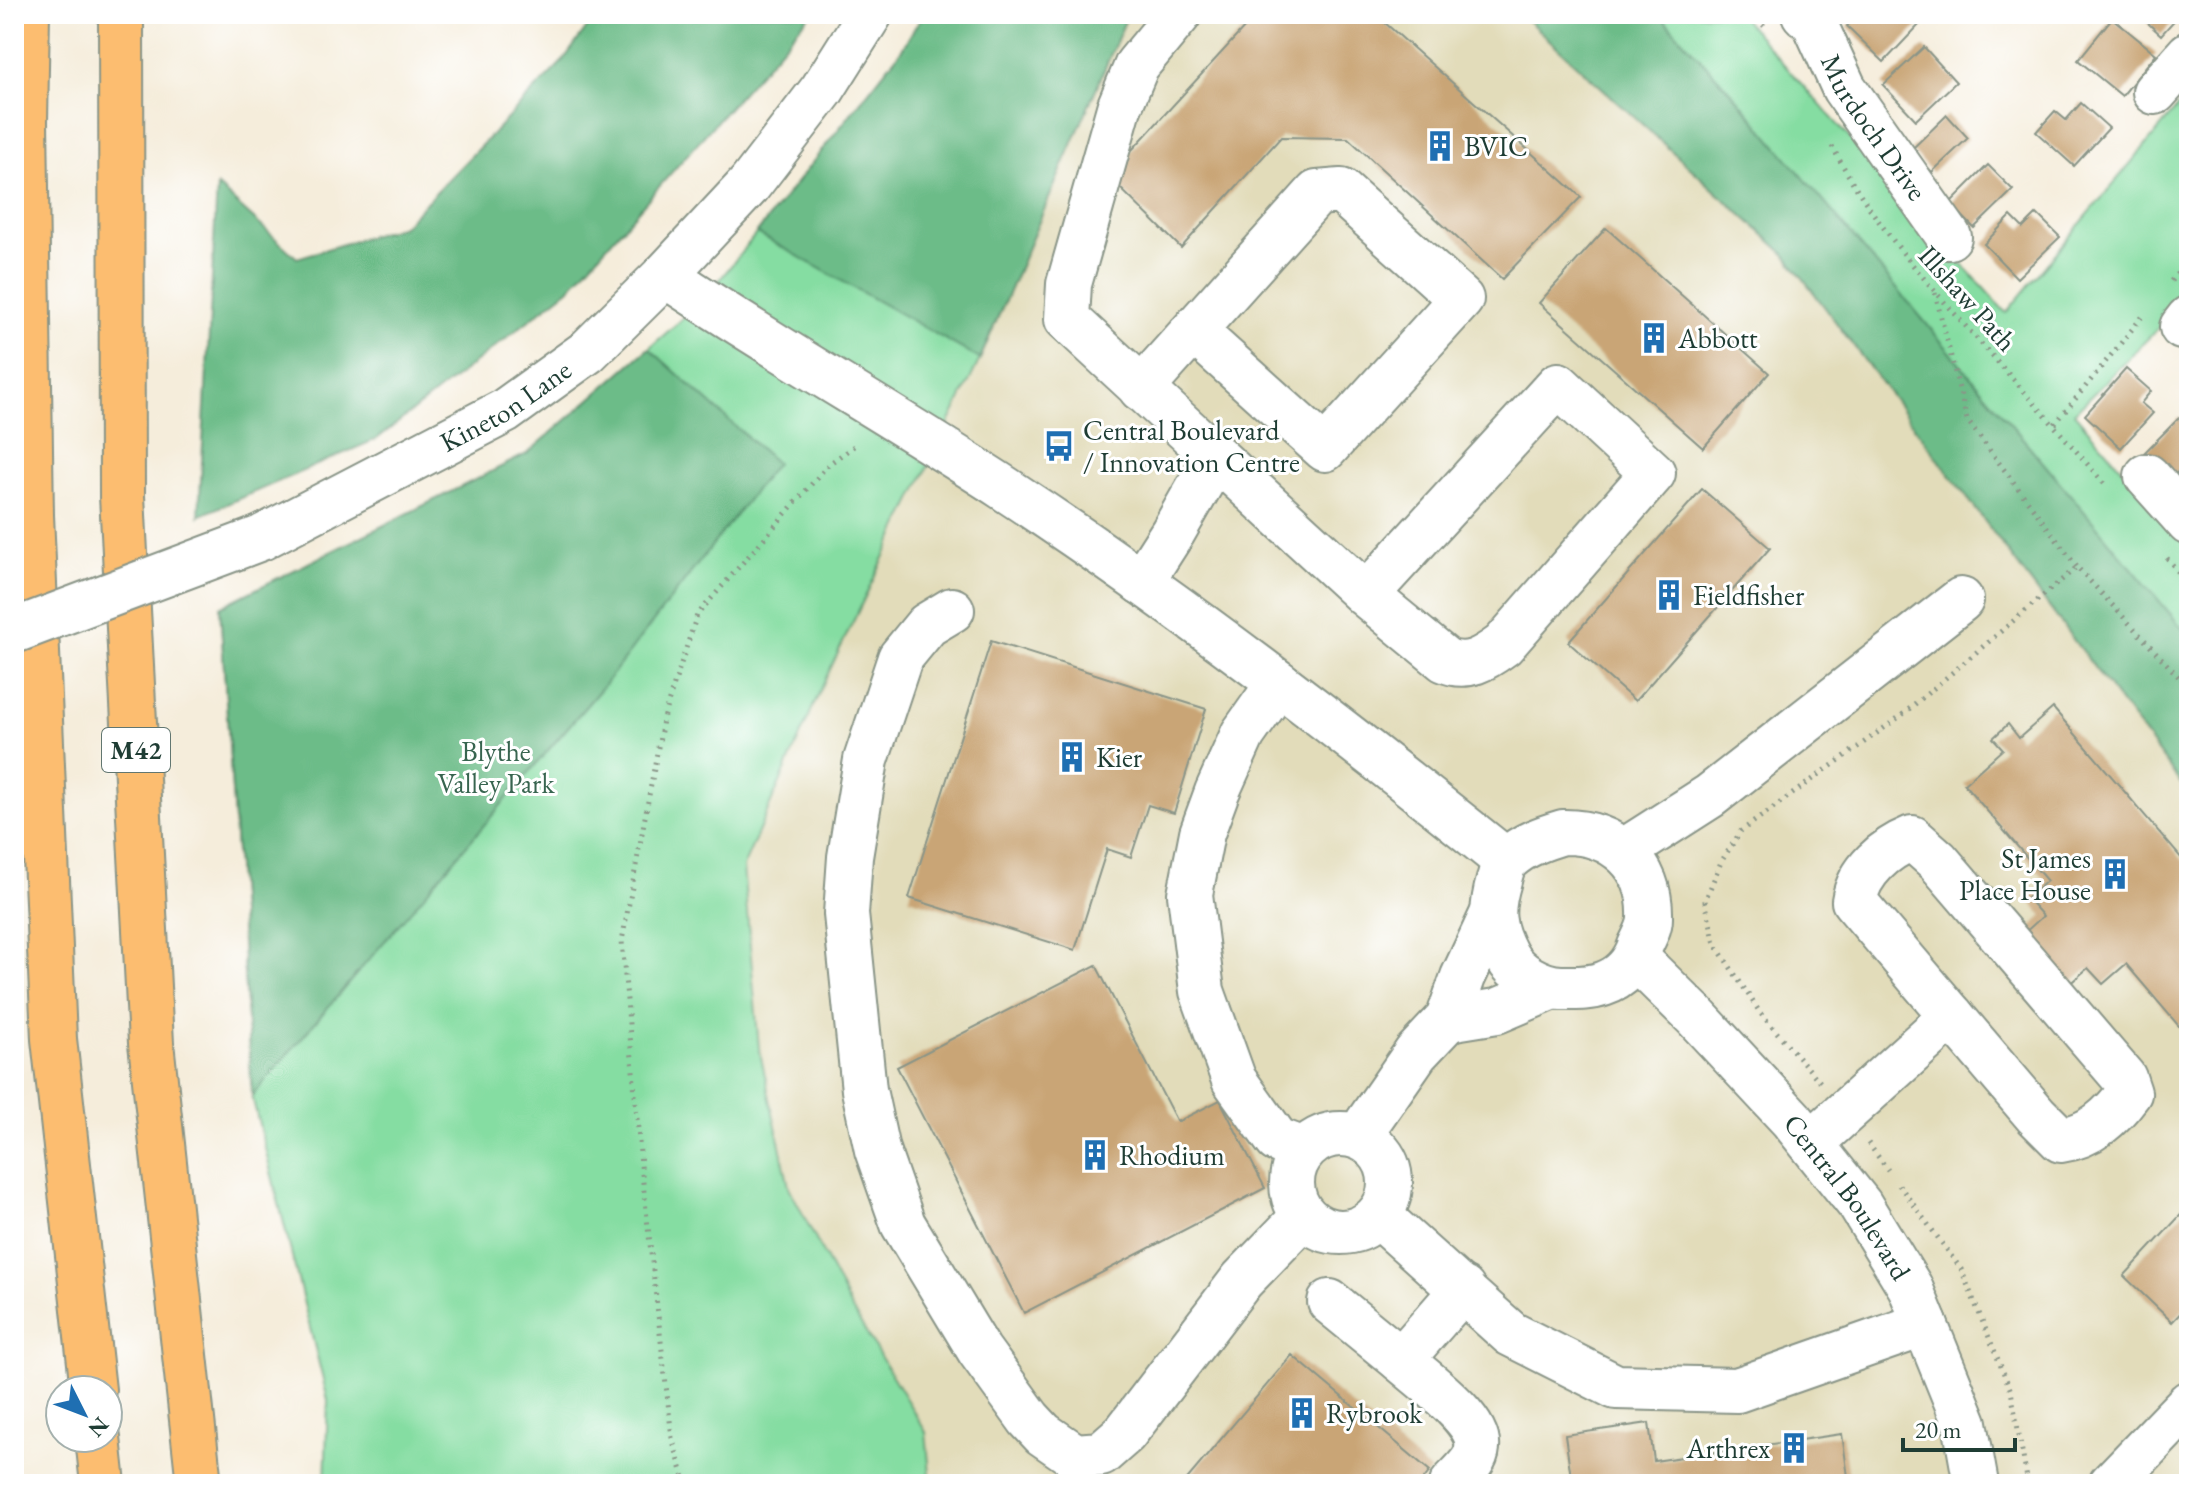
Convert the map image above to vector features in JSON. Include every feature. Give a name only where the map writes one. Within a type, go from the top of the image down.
[{"type":"highway","points":[[27,14],[25,121],[31,515],[53,1023],[91,1374]]},
{"type":"highway","name":"M42","points":[[121,14],[122,496],[151,1043],[199,1484]]},
{"type":"highway","points":[[100,1454],[103,1484]]},
{"type":"street","name":"Kineton Lane","points":[[14,631],[261,538],[505,411],[587,352],[749,185],[822,90],[870,14]]},
{"type":"street","points":[[1179,14],[1137,65],[1119,108],[1069,284],[1067,319],[1366,595],[1445,660],[1454,664],[1474,663],[1503,645],[1653,473],[1558,385],[1366,595]]},
{"type":"street","name":"Murdoch Drive","points":[[1803,22],[1844,88],[1949,237]]},
{"type":"street","points":[[2155,92],[2189,54]]},
{"type":"street","points":[[1141,389],[1317,193],[1341,191],[1461,299],[1325,449],[1194,331]]},
{"type":"street","points":[[665,275],[890,419],[1003,487],[1141,582],[1279,683],[1505,860]]},
{"type":"street","points":[[1141,582],[1216,457]]},
{"type":"street","points":[[2130,485],[2175,537]]},
{"type":"street","points":[[1624,851],[1710,796],[1961,600]]},
{"type":"street","points":[[952,610],[927,625],[900,658],[866,760],[850,857],[846,914],[864,1090],[877,1150],[903,1224],[979,1350],[1029,1419],[1043,1434],[1075,1456],[1101,1454],[1125,1433],[1242,1280],[1304,1216]]},
{"type":"street","points":[[1279,683],[1243,734],[1217,792],[1202,833],[1190,894],[1202,991],[1234,1080],[1277,1140],[1304,1150]]},
{"type":"street","points":[[1563,832],[1601,837],[1624,851],[1646,884],[1649,908],[1650,920],[1636,958],[1623,973],[1606,983],[1586,989],[1551,988],[1527,977],[1508,959],[1494,928],[1493,901],[1505,860],[1535,840],[1563,832]]},
{"type":"street","points":[[1912,838],[1938,861],[2124,1078],[2129,1093],[2118,1108],[2091,1132],[2061,1140],[1952,1016],[1854,901],[1865,873],[1896,845],[1912,838]]},
{"type":"street","points":[[1361,1137],[1416,1053],[1448,1019],[1463,977],[1492,915]]},
{"type":"street","name":"Central Boulevard","points":[[1636,958],[1792,1120],[1860,1205],[1910,1287],[1965,1423],[1976,1484]]},
{"type":"street","points":[[1448,1019],[1497,1011],[1551,988]]},
{"type":"street","points":[[1811,1143],[1952,1016]]},
{"type":"street","points":[[1331,1134],[1361,1137],[1377,1148],[1390,1173],[1391,1190],[1379,1216],[1370,1224],[1351,1232],[1328,1231],[1304,1216],[1293,1196],[1292,1184],[1294,1167],[1304,1150],[1331,1134]]},
{"type":"street","points":[[1379,1216],[1511,1334],[1616,1387],[1737,1390],[1925,1324]]},
{"type":"street","points":[[1401,1360],[1463,1289]]},
{"type":"street","points":[[1330,1302],[1467,1419],[1475,1434],[1477,1448],[1473,1459],[1452,1484]]},
{"type":"street","points":[[2111,1484],[2189,1403]]},
{"type":"path","points":[[1751,14],[1803,22]]},
{"type":"path","name":"Illshaw Path","points":[[1828,139],[1850,180],[1899,251],[2055,424],[2130,485]]},
{"type":"path","points":[[2055,424],[2173,309],[2189,259]]},
{"type":"path","points":[[1934,291],[1967,420],[2077,567],[2189,688]]},
{"type":"path","points":[[686,1484],[671,1423],[641,1165],[622,941],[664,715],[697,615],[829,464],[890,419]]},
{"type":"path","points":[[2175,537],[2189,585]]},
{"type":"path","points":[[1713,881],[1741,831],[1902,715],[2077,567]]},
{"type":"shaded area","points":[[1128,14],[1521,14],[1785,254],[2189,794],[2189,1484],[931,1484],[926,1432],[851,1308],[789,1187],[759,1048],[743,867],[823,684],[980,359]]},
{"type":"green space","points":[[597,14],[811,14],[569,289],[377,439],[199,516],[217,186],[297,258],[403,226],[562,62]]},
{"type":"green space","name":"Blythe Valley Park","points":[[923,14],[1128,14],[980,359],[823,684],[743,867],[759,1048],[789,1187],[851,1308],[926,1432],[931,1484],[325,1484],[328,1400],[252,1096],[220,607],[527,454],[703,301],[902,49]]},
{"type":"green space","points":[[923,14],[1128,14],[980,359],[757,233],[902,49]]},
{"type":"green space","points":[[1521,14],[1739,14],[2006,313],[2189,93],[2189,297],[2074,413],[2189,546],[2189,794],[1785,254]]},
{"type":"green space","points":[[1521,14],[1659,14],[1740,102],[2189,636],[2189,794],[1785,254]]},
{"type":"green space","points":[[649,348],[776,463],[604,685],[252,1096],[220,607],[527,454]]},
{"type":"building","name":"BVIC","points":[[1257,14],[1375,14],[1581,197],[1502,279],[1348,138],[1281,137],[1181,248],[1108,176]]},
{"type":"building","points":[[1859,14],[1909,14],[1920,24],[1884,62],[1847,26]]},
{"type":"building","points":[[2138,14],[2180,14],[2161,35]]},
{"type":"building","points":[[2112,18],[2156,54],[2122,96],[2078,60]]},
{"type":"building","points":[[1924,47],[1956,82],[1916,120],[1883,85]]},
{"type":"building","points":[[2081,103],[2109,128],[2074,166],[2036,132],[2055,111],[2066,120]]},
{"type":"building","points":[[1947,115],[1968,138],[1932,172],[1911,150]]},
{"type":"building","points":[[1988,165],[2013,190],[1974,228],[1950,203]]},
{"type":"building","points":[[2037,214],[2060,237],[2017,278],[1984,244],[2011,216],[2023,228]]},
{"type":"building","name":"Abbott","points":[[1606,228],[1769,373],[1703,448],[1539,303]]},
{"type":"building","points":[[2126,369],[2151,391],[2141,403],[2153,413],[2121,448],[2085,415]]},
{"type":"building","points":[[2179,418],[2189,428],[2189,460],[2170,480],[2143,454]]},
{"type":"building","name":"Fieldfisher","points":[[1702,489],[1770,548],[1635,701],[1568,642]]},
{"type":"building","name":"Kier","points":[[991,641],[1206,709],[1174,813],[1148,805],[1131,857],[1107,849],[1075,950],[909,898]]},
{"type":"building","name":"St James Place House","points":[[2053,708],[2189,867],[2189,1038],[2126,964],[2103,984],[2088,968],[2067,986],[2023,934],[2043,916],[2027,898],[2047,881],[1964,784],[2003,749],[1993,738],[2008,724],[2019,738]]},
{"type":"building","name":"Rhodium","points":[[1096,965],[1177,1122],[1220,1100],[1265,1188],[1024,1313],[897,1067]]},
{"type":"building","points":[[2189,1206],[2189,1304],[2172,1322],[2124,1276]]},
{"type":"building","name":"Rybrook","points":[[1292,1355],[1430,1471],[1420,1484],[1183,1484]]},
{"type":"building","name":"Arthrex","points":[[1649,1423],[1654,1461],[1842,1434],[1849,1484],[1572,1484],[1565,1435]]},
{"type":"place","name":"BVIC","points":[[1440,146]]},
{"type":"place","name":"Abbott","points":[[1654,338]]},
{"type":"place","name":"Central Boulevard / Innovation Centre","points":[[1059,446]]},
{"type":"place","name":"Fieldfisher","points":[[1669,595]]},
{"type":"place","name":"Kier","points":[[1072,757]]},
{"type":"place","name":"St James Place House","points":[[2115,874]]},
{"type":"place","name":"Rhodium","points":[[1095,1155]]},
{"type":"place","name":"Rybrook","points":[[1302,1413]]},
{"type":"place","name":"Arthrex","points":[[1794,1448]]}]
